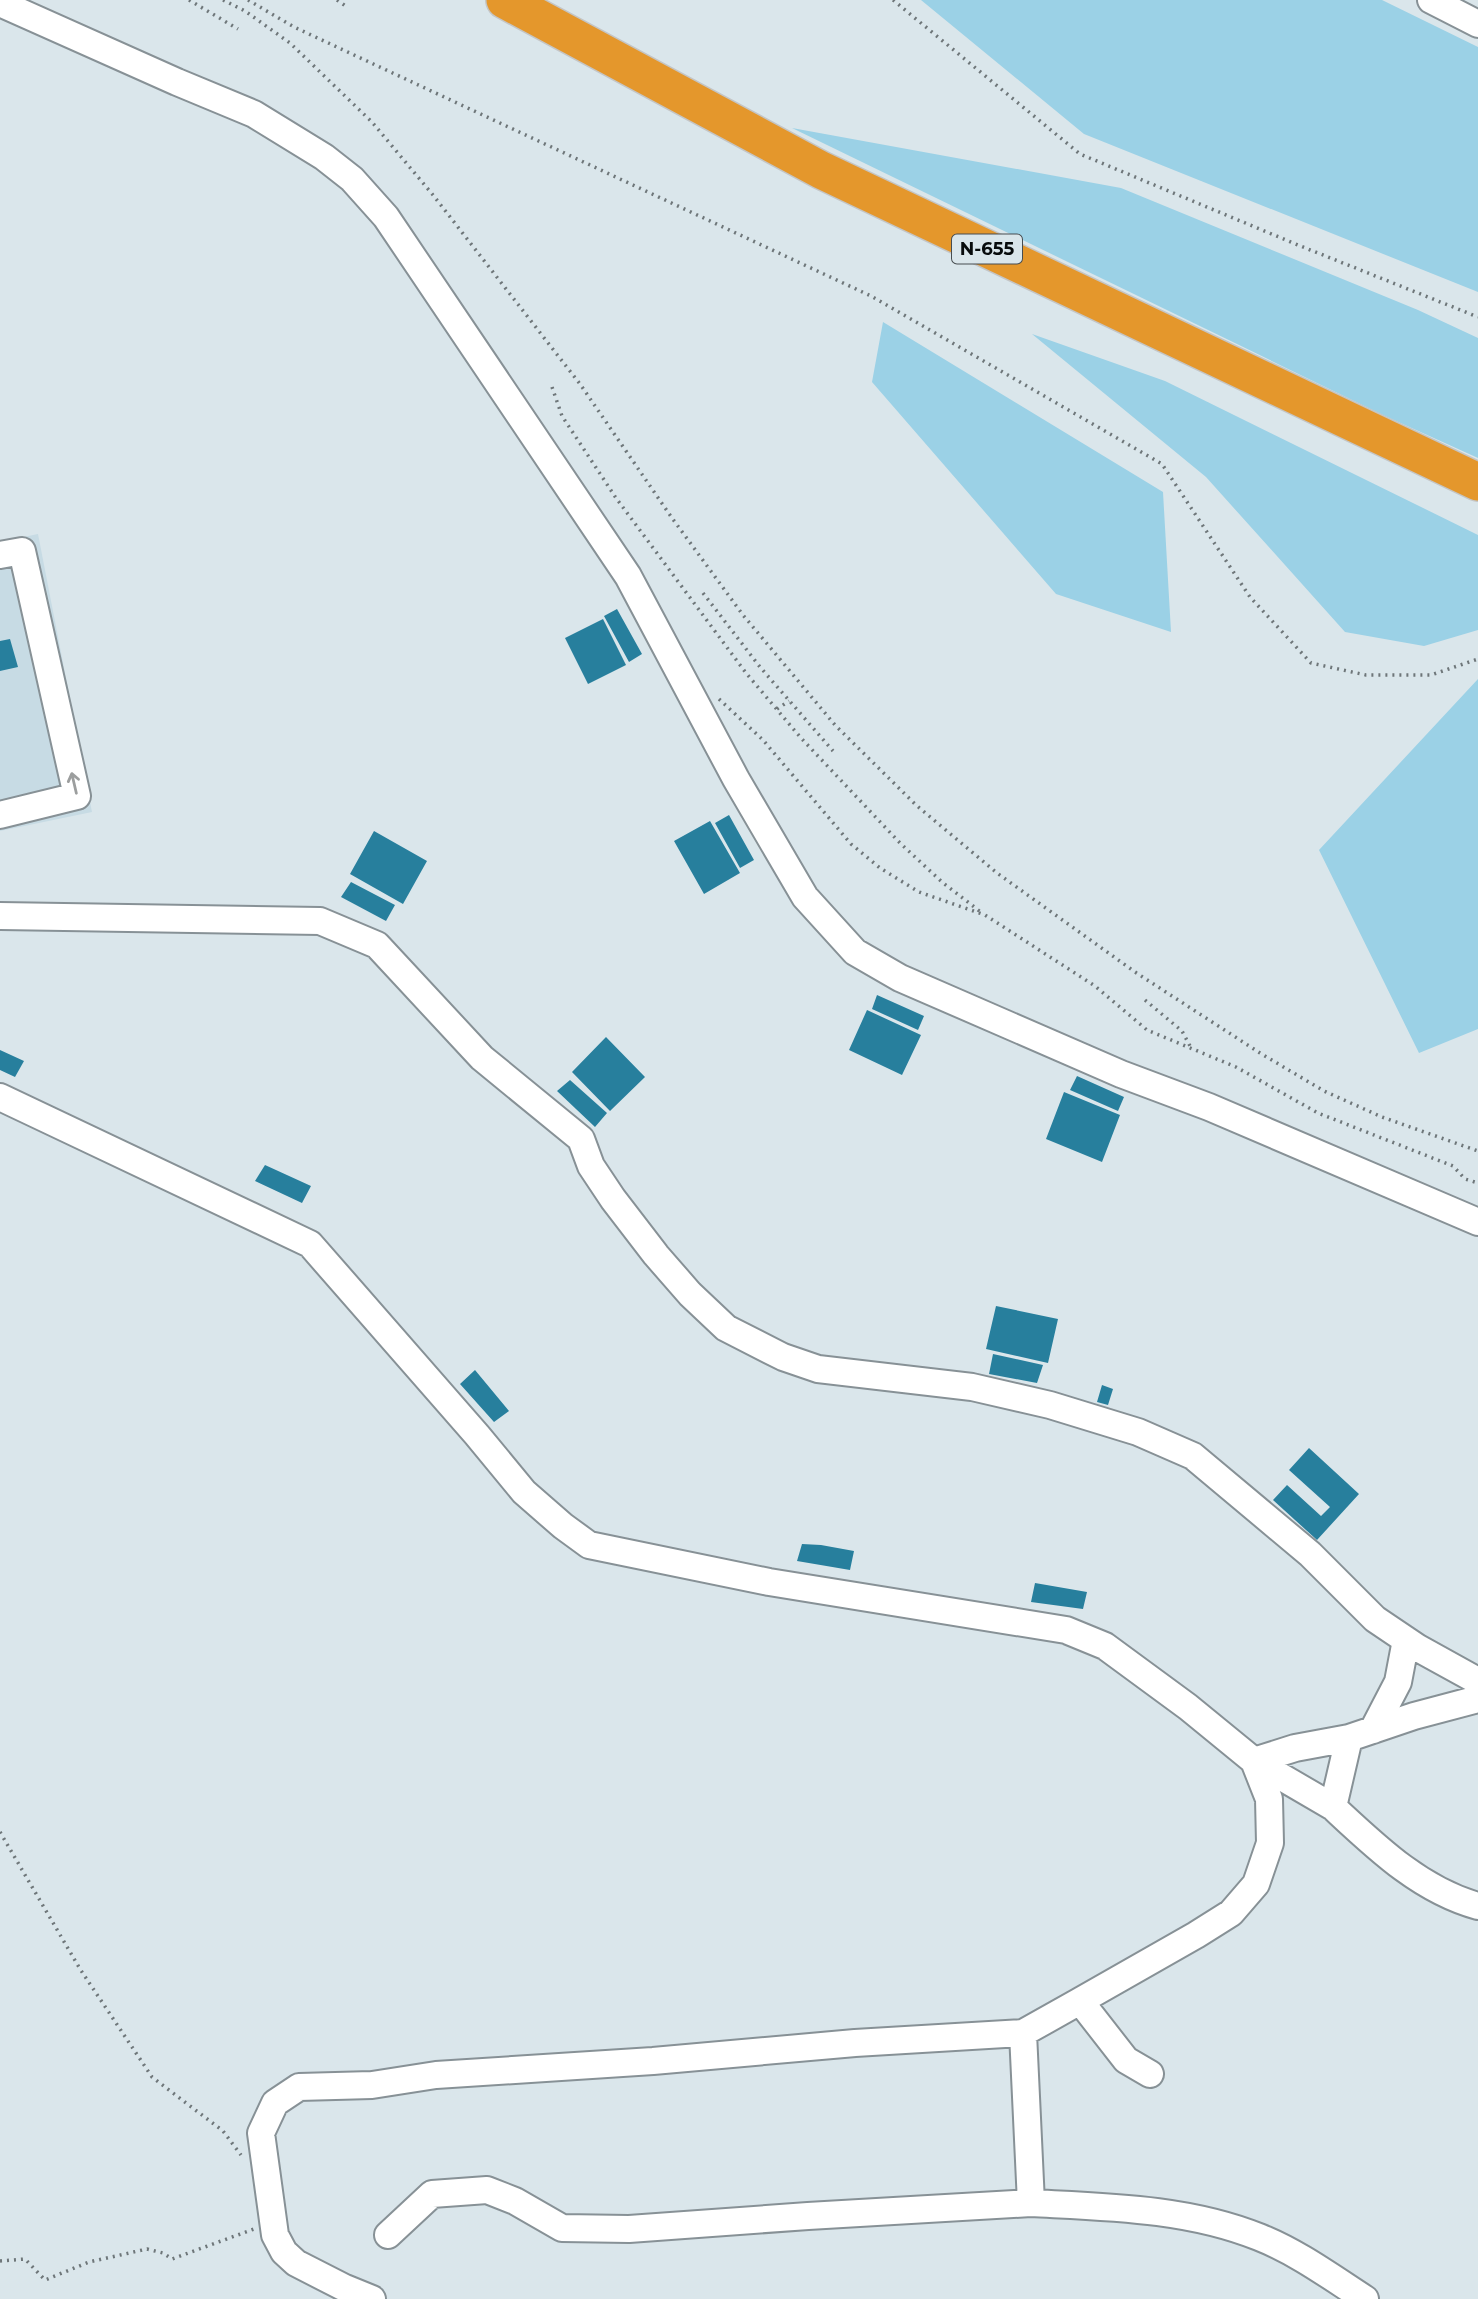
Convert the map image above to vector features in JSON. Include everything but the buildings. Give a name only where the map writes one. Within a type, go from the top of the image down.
[{"type":"highway","name":"N-655","points":[[505,0],[821,170],[1478,482]]},
{"type":"street","points":[[1431,0],[1478,24]]},
{"type":"street","points":[[0,3],[254,114],[324,157],[352,179],[386,217],[628,576],[736,779],[805,897],[855,952],[900,978],[1121,1074],[1209,1107],[1478,1222]]},
{"type":"street","points":[[0,555],[22,551],[77,796],[0,815]]},
{"type":"street","points":[[0,916],[320,921],[377,945],[482,1058],[581,1139],[591,1166],[613,1199],[690,1294],[726,1328],[783,1357],[818,1369],[972,1387],[1050,1405],[1138,1432],[1193,1455],[1310,1554],[1375,1619],[1478,1681]]},
{"type":"street","points":[[0,1097],[310,1244],[477,1434],[524,1492],[563,1527],[589,1545],[769,1582],[1066,1630],[1105,1646],[1188,1707],[1254,1761],[1333,1807],[1392,1861],[1459,1900],[1478,1906]]},
{"type":"street","points":[[1333,1807],[1361,1734],[1398,1682],[1406,1640]]},
{"type":"street","points":[[1254,1761],[1296,1748],[1361,1734],[1478,1699]]},
{"type":"street","points":[[372,2299],[296,2263],[284,2252],[275,2235],[261,2133],[275,2103],[299,2087],[372,2085],[436,2075],[1023,2033],[1231,1913],[1256,1884],[1270,1843],[1269,1799],[1254,1761]]},
{"type":"street","points":[[1080,2001],[1126,2060],[1150,2074]]},
{"type":"street","points":[[1023,2033],[1031,2203]]},
{"type":"street","points":[[388,2235],[432,2194],[487,2190],[515,2201],[562,2228],[629,2230],[820,2215],[1031,2203],[1161,2212],[1226,2226],[1259,2237],[1298,2256],[1365,2299]]},
{"type":"path","points":[[189,0],[238,29]]},
{"type":"path","points":[[223,0],[245,11],[290,43],[372,122],[433,195],[580,384],[743,615],[835,725],[916,805],[997,873],[1135,972],[1260,1053],[1324,1091],[1382,1116],[1478,1151]]},
{"type":"path","points":[[248,0],[294,27],[871,296],[1162,464],[1250,597],[1311,663],[1366,675],[1431,675],[1478,659]]},
{"type":"path","points":[[337,0],[347,7]]},
{"type":"path","points":[[893,0],[1080,154],[1478,317]]},
{"type":"path","points":[[552,387],[562,416],[616,498],[746,673],[809,747],[900,843],[942,882],[985,915],[1096,986],[1147,1030],[1236,1067],[1318,1113],[1453,1166],[1465,1179],[1478,1183]]},
{"type":"path","points":[[703,593],[789,701],[833,751]]},
{"type":"path","points":[[717,696],[763,740],[851,844],[880,868],[919,892],[985,915]]},
{"type":"path","points":[[777,709],[789,701]]},
{"type":"path","points":[[1146,1000],[1182,1031],[1190,1047]]},
{"type":"path","points":[[0,1832],[80,1969],[152,2077],[223,2131],[241,2155]]},
{"type":"path","points":[[0,2261],[25,2259],[45,2280],[89,2262],[147,2249],[163,2253],[172,2259],[256,2229]]},
{"type":"shaded area","points":[[921,0],[1382,0],[1478,47],[1478,292],[1084,134]]},
{"type":"shaded area","points":[[792,128],[1121,188],[1418,310],[1478,338],[1478,458],[1385,416]]},
{"type":"shaded area","points":[[883,322],[1163,492],[1171,632],[1056,594],[872,382]]},
{"type":"shaded area","points":[[1032,334],[1165,381],[1478,535],[1478,630],[1424,646],[1345,632],[1206,477]]},
{"type":"shaded area","points":[[38,534],[92,812],[0,831],[0,542]]},
{"type":"shaded area","points":[[1478,679],[1478,1029],[1419,1053],[1319,850]]}]
